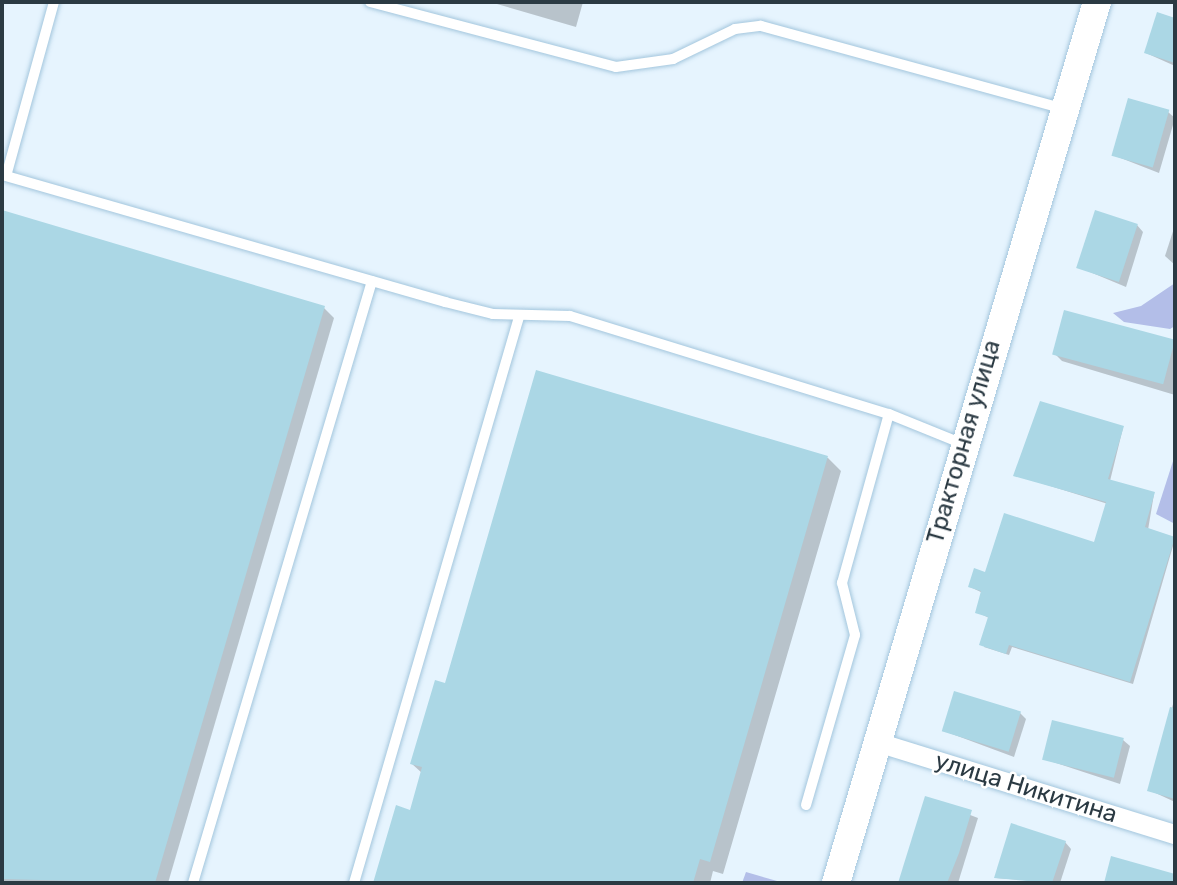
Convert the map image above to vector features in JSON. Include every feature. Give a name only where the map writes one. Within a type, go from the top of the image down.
[{"type":"main road","name":"Тракторная улица","points":[[836,883],[963,444],[1097,2]]},
{"type":"street","name":"улица Никитина","points":[[877,742],[1175,834]]},
{"type":"lane","points":[[54,2],[4,176],[372,281],[519,317],[570,316],[889,414],[963,444]]},
{"type":"lane","points":[[370,2],[616,66],[673,59],[734,29],[761,26],[1064,110]]},
{"type":"lane","points":[[193,883],[372,281]]},
{"type":"lane","points":[[354,883],[519,317]]},
{"type":"lane","points":[[806,805],[855,635],[842,583],[889,414]]},
{"type":"shaded area","points":[[1175,283],[1175,326],[1170,329],[1124,322],[1113,313],[1141,306]]},
{"type":"shaded area","points":[[1175,455],[1175,524],[1156,514]]},
{"type":"shaded area","points":[[746,872],[777,881],[742,883]]},
{"type":"building","points":[[1157,12],[1175,18],[1175,63],[1144,53]]},
{"type":"building","points":[[1128,98],[1169,110],[1153,168],[1111,156]]},
{"type":"building","points":[[2,210],[325,306],[155,883],[2,879]]},
{"type":"building","points":[[1095,210],[1138,224],[1119,282],[1076,268]]},
{"type":"building","points":[[1064,310],[1175,340],[1163,384],[1052,354]]},
{"type":"building","points":[[536,370],[828,456],[710,862],[700,859],[693,883],[373,883],[396,805],[410,810],[422,767],[410,764],[435,680],[445,683]]},
{"type":"building","points":[[1040,401],[1124,426],[1108,479],[1155,492],[1145,527],[1175,537],[1130,682],[1009,645],[1006,654],[979,645],[988,617],[975,613],[981,591],[968,587],[974,568],[985,572],[1004,513],[1094,542],[1106,502],[1013,476]]},
{"type":"building","points":[[954,691],[1021,711],[1009,752],[942,731]]},
{"type":"building","points":[[1170,707],[1175,708],[1175,799],[1147,791]]},
{"type":"building","points":[[1052,720],[1124,738],[1114,778],[1042,760]]},
{"type":"building","points":[[925,796],[972,810],[959,853],[947,883],[898,883]]},
{"type":"building","points":[[1011,823],[1066,841],[1052,883],[994,878]]},
{"type":"building","points":[[1111,856],[1175,874],[1175,883],[1104,883]]}]
